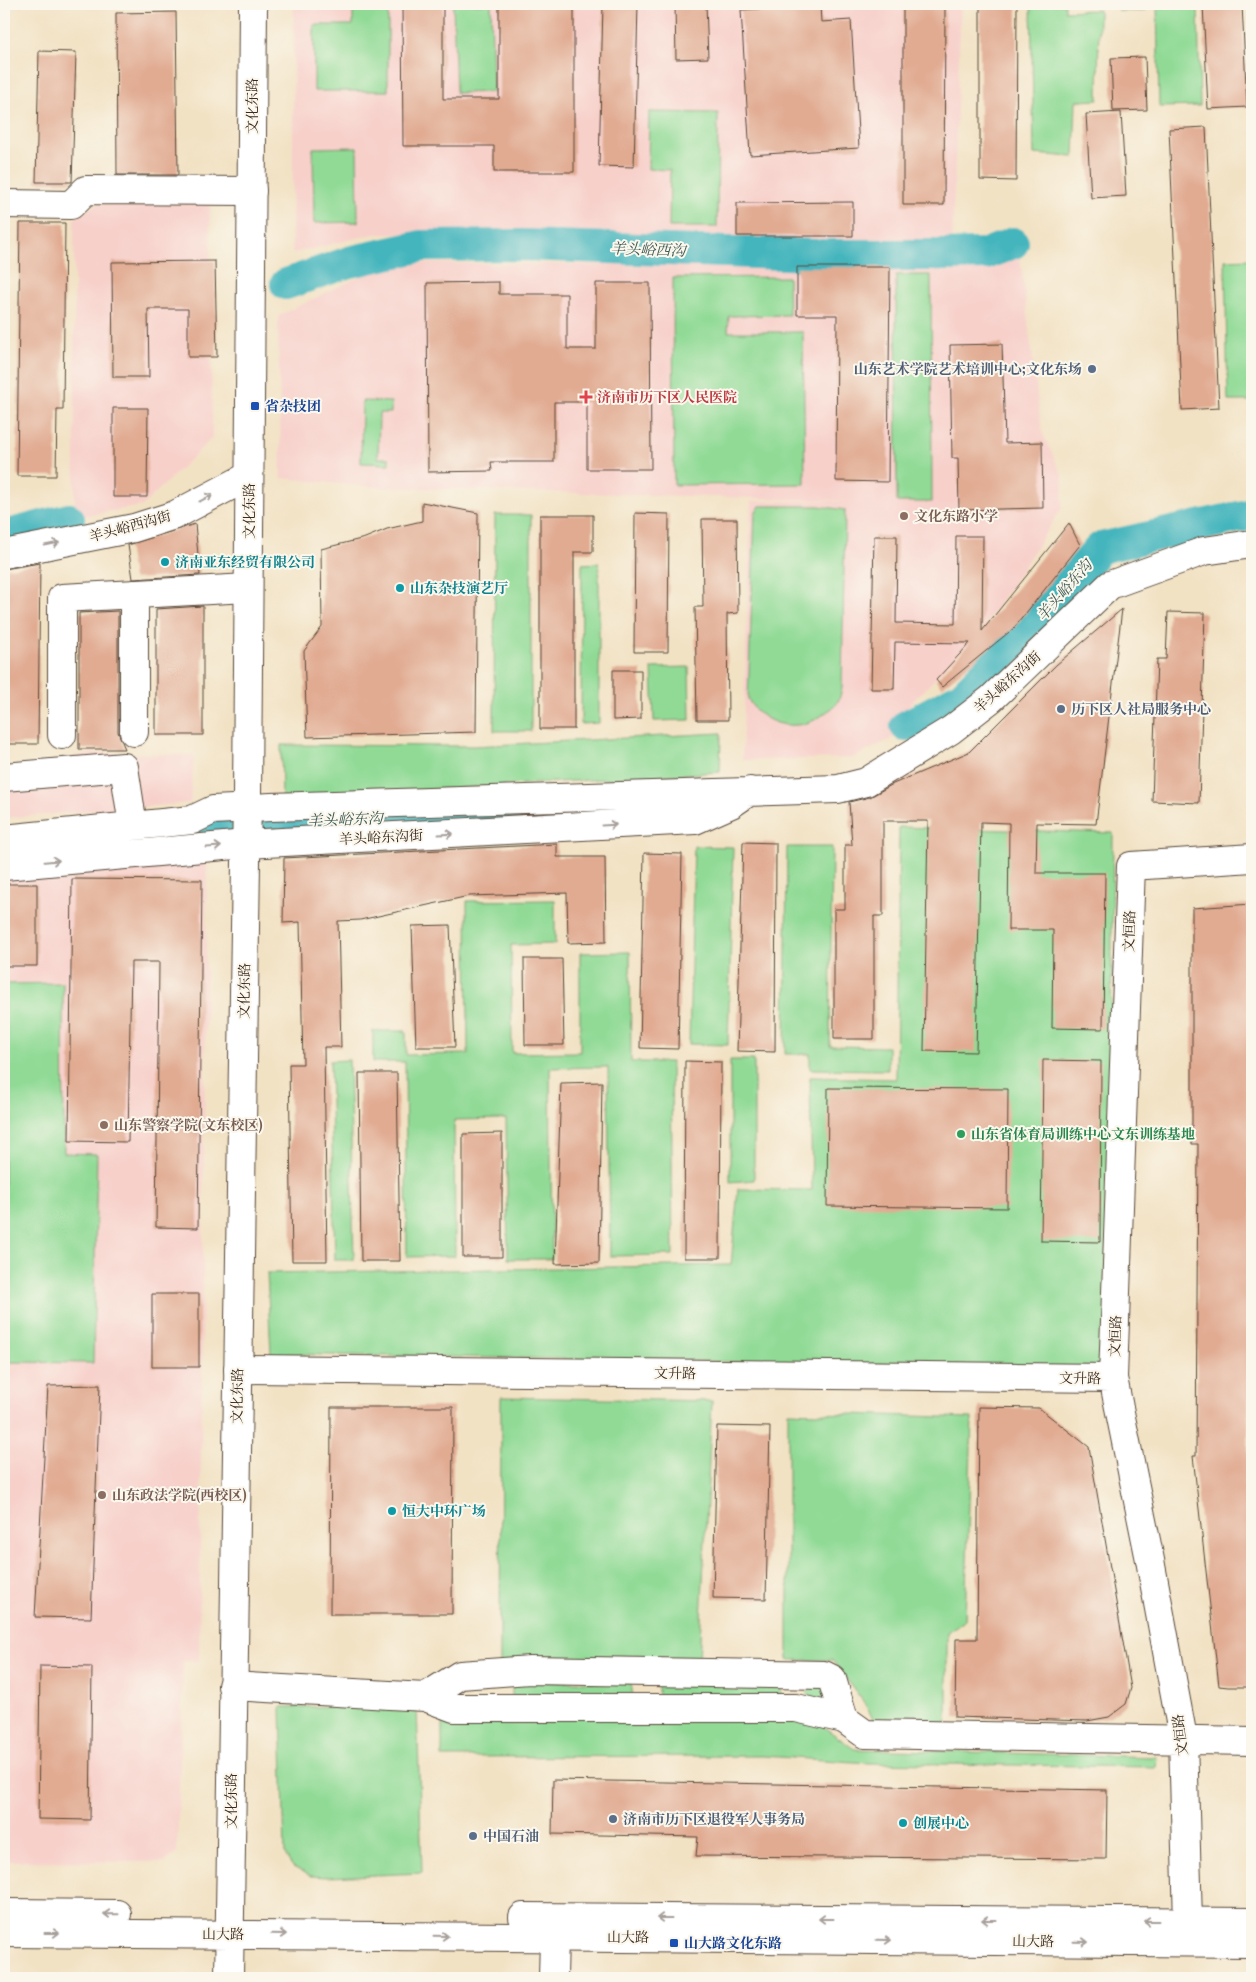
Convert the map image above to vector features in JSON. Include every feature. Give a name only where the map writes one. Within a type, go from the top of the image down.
[{"type":"street","name":"文化东路","points":[[229,1978],[247,808],[253,4]]},
{"type":"street","points":[[4,204],[71,205],[86,190],[252,191]]},
{"type":"street","name":"羊头峪西沟街","points":[[4,554],[134,528],[175,515],[249,476]]},
{"type":"street","name":"羊头峪东沟街","points":[[4,839],[192,820],[213,810],[751,790],[838,789],[866,782],[951,730],[991,699],[1110,585],[1204,551],[1252,544]]},
{"type":"street","points":[[62,734],[62,598],[248,588]]},
{"type":"street","points":[[134,594],[134,732]]},
{"type":"street","points":[[4,777],[124,766],[133,826]]},
{"type":"street","name":"羊头峪东沟街","points":[[4,866],[246,844],[695,820],[731,804],[751,790]]},
{"type":"street","name":"文恒路","points":[[1188,1922],[1183,1738],[1150,1560],[1113,1378],[1131,866],[1252,858]]},
{"type":"street","name":"文升路","points":[[238,1369],[1113,1378]]},
{"type":"street","points":[[425,1696],[460,1675],[530,1670],[824,1675],[832,1679],[844,1719]]},
{"type":"street","points":[[643,1708],[644,1672]]},
{"type":"street","points":[[795,1674],[796,1708]]},
{"type":"street","points":[[232,1686],[425,1696],[454,1708],[796,1708],[844,1719],[865,1734],[1183,1738],[1252,1741]]},
{"type":"street","name":"山大路","points":[[4,1913],[230,1925],[554,1937],[1252,1943]]},
{"type":"street","name":"山大路","points":[[4,1933],[230,1925],[1252,1922]]},
{"type":"street","points":[[553,1978],[554,1937]]},
{"type":"shaded area","points":[[294,4],[961,4],[952,242],[374,234],[292,253]]},
{"type":"shaded area","points":[[97,204],[210,204],[212,438],[142,506],[75,517],[74,219]]},
{"type":"shaded area","points":[[1020,258],[1042,432],[1063,477],[1062,508],[983,628],[901,714],[907,731],[853,758],[742,760],[751,501],[856,501],[375,487],[281,478],[278,316],[373,270],[424,263],[891,266]]},
{"type":"shaded area","points":[[93,753],[194,755],[190,803],[4,818],[4,768],[36,765]]},
{"type":"shaded area","points":[[207,861],[199,1661],[183,1661],[177,1853],[165,1862],[4,1861],[4,875]]},
{"type":"green space","points":[[353,4],[388,4],[388,91],[314,91],[314,25],[353,25]]},
{"type":"green space","points":[[453,4],[491,4],[493,92],[456,93]]},
{"type":"green space","points":[[1031,4],[1065,4],[1065,11],[1099,10],[1098,100],[1076,101],[1074,157],[1034,154]]},
{"type":"green space","points":[[1118,4],[1146,4],[1145,11],[1118,11]]},
{"type":"green space","points":[[1157,4],[1198,4],[1200,106],[1159,107]]},
{"type":"green space","points":[[649,112],[718,113],[717,227],[669,227],[670,170],[648,169]]},
{"type":"green space","points":[[357,147],[358,222],[314,223],[313,148]]},
{"type":"green space","points":[[1252,259],[1252,401],[1228,401],[1225,260]]},
{"type":"green space","points":[[896,275],[931,275],[932,502],[897,502]]},
{"type":"green space","points":[[788,277],[789,315],[729,316],[728,332],[803,332],[805,484],[674,485],[673,278]]},
{"type":"green space","points":[[362,401],[391,402],[391,413],[379,413],[378,458],[389,458],[389,464],[361,463]]},
{"type":"green space","points":[[760,506],[819,506],[845,510],[842,688],[839,700],[835,706],[815,720],[805,724],[783,724],[773,721],[755,709],[748,699],[755,513]]},
{"type":"green space","points":[[495,515],[531,515],[531,731],[494,731]]},
{"type":"green space","points":[[599,563],[599,723],[581,724],[582,564]]},
{"type":"green space","points":[[689,667],[690,720],[654,721],[652,668]]},
{"type":"green space","points":[[721,733],[720,772],[282,799],[281,745],[474,746]]},
{"type":"green space","name":"山东省体育局训练中心文东训练基地","points":[[899,827],[1113,833],[1108,1368],[271,1354],[267,1273],[731,1265],[738,1189],[812,1190],[810,1077],[896,1079]]},
{"type":"green space","points":[[694,846],[733,847],[728,1045],[689,1044]]},
{"type":"green space","points":[[787,847],[832,847],[830,1046],[888,1047],[888,1070],[810,1069],[810,1054],[785,1054]]},
{"type":"green space","points":[[555,900],[555,944],[511,945],[512,1053],[580,1052],[580,953],[630,952],[631,1062],[671,1062],[673,1255],[610,1256],[608,1067],[550,1068],[552,1259],[508,1259],[506,1119],[454,1120],[455,1256],[407,1257],[405,1062],[373,1062],[373,1031],[406,1031],[406,1055],[468,1054],[467,901]]},
{"type":"green space","points":[[63,983],[64,1153],[97,1154],[93,1363],[4,1362],[4,984]]},
{"type":"green space","points":[[349,1060],[354,1260],[335,1260],[330,1061]]},
{"type":"green space","points":[[730,1060],[754,1060],[754,1180],[730,1182]]},
{"type":"green space","points":[[501,1397],[712,1401],[699,1660],[500,1666]]},
{"type":"green space","points":[[788,1412],[972,1418],[965,1620],[947,1632],[947,1723],[876,1724],[863,1701],[832,1660],[788,1660]]},
{"type":"green space","points":[[819,1681],[827,1696],[819,1702],[810,1699],[807,1690],[810,1685]]},
{"type":"green space","points":[[512,1682],[631,1682],[633,1698],[512,1697]]},
{"type":"green space","points":[[658,1683],[782,1686],[780,1698],[658,1696]]},
{"type":"green space","points":[[417,1706],[422,1873],[328,1877],[311,1876],[293,1867],[285,1855],[281,1707]]},
{"type":"green space","points":[[788,1714],[817,1722],[854,1749],[1157,1757],[1156,1767],[869,1763],[763,1756],[442,1757],[442,1715]]},
{"type":"building","points":[[402,4],[443,4],[443,99],[499,99],[499,4],[574,4],[574,172],[494,172],[494,146],[403,146]]},
{"type":"building","points":[[603,4],[638,4],[634,167],[599,166]]},
{"type":"building","points":[[675,4],[706,4],[708,58],[676,59]]},
{"type":"building","points":[[903,4],[945,4],[944,205],[903,205]]},
{"type":"building","points":[[980,4],[1017,4],[1016,181],[980,180]]},
{"type":"building","points":[[1203,4],[1242,4],[1247,107],[1208,109]]},
{"type":"building","points":[[820,5],[821,22],[851,20],[859,148],[750,155],[741,10]]},
{"type":"building","points":[[176,12],[178,175],[117,175],[116,13]]},
{"type":"building","points":[[39,51],[76,52],[72,182],[36,182]]},
{"type":"building","points":[[1145,57],[1147,110],[1113,111],[1111,58]]},
{"type":"building","points":[[1121,112],[1126,196],[1091,198],[1086,114]]},
{"type":"building","points":[[1206,127],[1219,408],[1182,410],[1169,129]]},
{"type":"building","points":[[853,202],[853,236],[737,236],[737,203]]},
{"type":"building","points":[[20,223],[65,223],[63,410],[57,410],[56,476],[17,476]]},
{"type":"building","points":[[215,261],[217,357],[188,357],[188,309],[148,309],[149,377],[113,377],[112,262]]},
{"type":"building","points":[[797,267],[890,267],[888,482],[836,481],[837,315],[797,315]]},
{"type":"building","points":[[499,282],[499,294],[567,294],[567,349],[596,349],[596,283],[650,283],[651,469],[587,469],[587,402],[554,402],[554,462],[491,462],[492,471],[428,472],[427,283]]},
{"type":"building","points":[[1002,344],[1005,443],[1042,442],[1043,508],[959,510],[958,458],[952,458],[950,345]]},
{"type":"building","points":[[113,408],[148,408],[147,497],[113,497]]},
{"type":"building","name":"山东杂技演艺厅","points":[[422,502],[478,513],[476,732],[307,737],[304,651],[322,627],[321,549],[365,538],[387,529],[422,521]]},
{"type":"building","points":[[635,513],[669,514],[668,652],[634,652]]},
{"type":"building","points":[[540,515],[593,515],[593,552],[574,552],[574,729],[540,729]]},
{"type":"building","points":[[702,519],[737,519],[738,613],[727,614],[728,720],[697,720],[695,607],[703,607]]},
{"type":"building","points":[[1069,523],[1080,545],[1014,628],[942,687],[936,680],[970,643],[895,642],[894,689],[871,689],[874,536],[897,536],[896,623],[955,624],[956,536],[983,536],[982,631]]},
{"type":"building","name":"济南亚东经贸有限公司","points":[[195,524],[200,575],[133,579],[128,545]]},
{"type":"building","points":[[40,563],[38,744],[4,744],[4,569]]},
{"type":"building","points":[[203,606],[203,735],[156,735],[156,609]]},
{"type":"building","points":[[1122,609],[1096,824],[1037,823],[1036,873],[1105,873],[1103,1029],[1052,1028],[1053,930],[1008,930],[1009,823],[981,822],[976,1052],[924,1051],[928,821],[883,821],[883,916],[874,916],[874,1039],[834,1039],[834,909],[845,909],[845,845],[852,845],[849,802],[870,797],[893,784],[969,752],[1056,665]]},
{"type":"building","points":[[118,611],[118,732],[125,749],[79,749],[79,613]]},
{"type":"building","points":[[1168,612],[1205,613],[1199,803],[1152,801],[1157,659],[1166,659]]},
{"type":"building","points":[[613,670],[641,670],[641,719],[613,720]]},
{"type":"building","points":[[743,842],[776,843],[775,1052],[737,1051]]},
{"type":"building","points":[[557,844],[557,857],[605,857],[606,942],[568,943],[567,893],[469,896],[360,920],[338,921],[341,1047],[324,1047],[327,1261],[292,1261],[289,1064],[303,1064],[300,922],[283,923],[284,858]]},
{"type":"building","points":[[644,853],[682,854],[678,1049],[640,1048]]},
{"type":"building","points":[[72,879],[202,880],[198,1228],[156,1227],[159,962],[131,962],[128,1142],[69,1141]]},
{"type":"building","points":[[4,884],[37,884],[37,966],[4,966]]},
{"type":"building","points":[[1252,904],[1252,1388],[1249,1388],[1248,1456],[1252,1456],[1252,1687],[1228,1687],[1219,1686],[1193,1456],[1196,1456],[1198,1144],[1192,1144],[1192,908]]},
{"type":"building","points":[[450,925],[455,1047],[416,1047],[412,926]]},
{"type":"building","points":[[524,959],[562,959],[564,1045],[525,1045]]},
{"type":"building","points":[[1043,1060],[1101,1061],[1100,1242],[1041,1241]]},
{"type":"building","points":[[685,1061],[721,1062],[720,1258],[684,1258]]},
{"type":"building","points":[[359,1073],[397,1073],[400,1261],[361,1261]]},
{"type":"building","points":[[602,1082],[599,1263],[555,1264],[561,1083]]},
{"type":"building","points":[[828,1088],[1008,1089],[1007,1208],[827,1206]]},
{"type":"building","points":[[502,1133],[502,1257],[463,1257],[463,1134]]},
{"type":"building","points":[[152,1294],[199,1294],[199,1367],[152,1367]]},
{"type":"building","points":[[100,1385],[91,1618],[35,1617],[48,1386]]},
{"type":"building","name":"恒大中环广场","points":[[331,1407],[453,1407],[452,1614],[330,1614]]},
{"type":"building","points":[[979,1407],[1039,1408],[1089,1447],[1131,1688],[1126,1704],[1109,1717],[1087,1721],[955,1717],[956,1639],[977,1639]]},
{"type":"building","points":[[717,1426],[770,1427],[766,1599],[713,1598]]},
{"type":"building","points":[[40,1666],[92,1667],[90,1820],[38,1819]]},
{"type":"building","name":"创展中心","points":[[553,1780],[1107,1790],[1106,1859],[696,1856],[698,1837],[552,1834]]},
{"type":"waterway","name":"羊头峪西沟","points":[[286,284],[349,262],[422,246],[522,245],[816,255],[940,255],[986,254],[1013,243]]},
{"type":"waterway","name":"羊头峪东沟","points":[[906,726],[962,696],[1031,627],[1100,548],[1252,514]]},
{"type":"waterway","name":"羊头峪西沟","points":[[4,536],[69,519]]},
{"type":"waterway","name":"羊头峪东沟","points":[[168,829],[506,813]]},
{"type":"place","name":"山东艺术学院艺术培训中心;文化东场","points":[[1092,369]]},
{"type":"place","name":"济南市历下区人民医院","points":[[586,397]]},
{"type":"place","name":"省杂技团","points":[[255,406]]},
{"type":"place","name":"文化东路小学","points":[[904,516]]},
{"type":"place","name":"济南亚东经贸有限公司","points":[[165,562]]},
{"type":"place","name":"山东杂技演艺厅","points":[[400,588]]},
{"type":"place","name":"历下区人社局服务中心","points":[[1061,709]]},
{"type":"place","name":"山东警察学院(文东校区)","points":[[104,1125]]},
{"type":"place","name":"山东省体育局训练中心文东训练基地","points":[[961,1134]]},
{"type":"place","name":"山东政法学院(西校区)","points":[[102,1495]]},
{"type":"place","name":"恒大中环广场","points":[[392,1511]]},
{"type":"place","name":"济南市历下区退役军人事务局","points":[[613,1819]]},
{"type":"place","name":"创展中心","points":[[903,1823]]},
{"type":"place","name":"中国石油","points":[[473,1836]]},
{"type":"place","name":"山大路文化东路","points":[[674,1943]]}]
